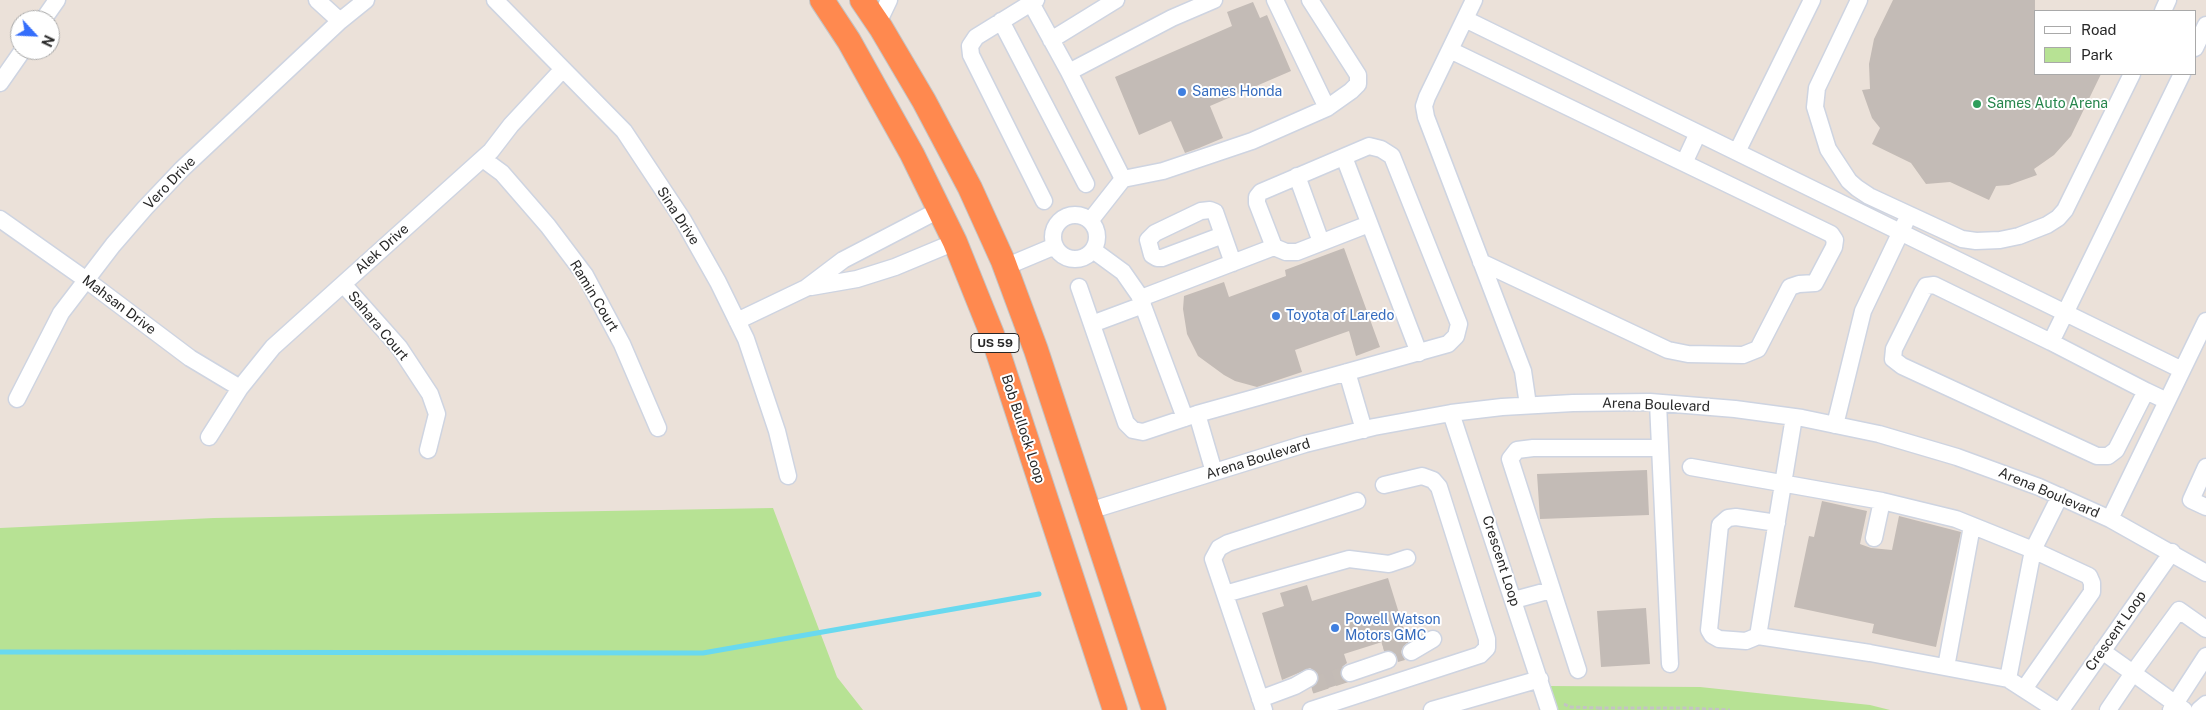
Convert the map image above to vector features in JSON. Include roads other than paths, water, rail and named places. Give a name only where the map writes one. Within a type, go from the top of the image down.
[{"type":"highway","name":"Bob Bullock Loop","points":[[822,0],[849,41],[912,154],[955,242],[992,334],[1115,710]]},
{"type":"highway","name":"US 59","points":[[862,0],[878,23],[924,101],[961,171],[1005,267],[1036,350],[1154,710]]},
{"type":"street","points":[[318,0],[340,21]]},
{"type":"street","name":"Vero Drive","points":[[17,399],[61,312],[132,222],[182,169],[340,21],[366,0]]},
{"type":"street","name":"Sina Drive","points":[[495,0],[624,131],[683,220],[718,282],[746,339],[777,431],[788,476]]},
{"type":"street","points":[[878,23],[888,0]]},
{"type":"street","points":[[1051,40],[1116,0]]},
{"type":"street","points":[[1069,72],[1172,18],[1214,0]]},
{"type":"street","points":[[1276,0],[1327,108]]},
{"type":"street","points":[[1090,221],[1124,179],[1163,170],[1252,141],[1327,108],[1355,88],[1358,84],[1358,75],[1310,0]]},
{"type":"street","points":[[1474,0],[1426,97],[1424,106],[1426,117],[1523,371],[1528,406]]},
{"type":"street","points":[[1737,152],[1812,0]]},
{"type":"street","points":[[1859,0],[1816,88],[1815,107],[1828,149],[1849,181],[1869,196],[1957,237],[1976,241],[2000,240],[2019,236],[2047,225],[2058,218],[2065,210],[2132,75]]},
{"type":"street","points":[[1044,201],[971,55],[970,46],[976,36],[1034,1],[1051,40],[1124,179]]},
{"type":"street","points":[[1465,19],[2182,370]]},
{"type":"street","points":[[1001,21],[1086,184]]},
{"type":"street","points":[[2196,46],[2206,25]]},
{"type":"street","points":[[1450,50],[1831,234],[1835,240],[1834,247],[1815,283],[1799,284],[1790,287],[1758,349],[1743,355],[1688,354],[1668,350],[1481,262]]},
{"type":"street","points":[[0,83],[15,60]]},
{"type":"street","name":"Alek Drive","points":[[209,437],[240,388],[273,347],[483,158],[563,69]]},
{"type":"street","points":[[2051,342],[2182,75]]},
{"type":"street","points":[[1684,163],[1698,133]]},
{"type":"street","points":[[1079,287],[1126,423],[1133,430],[1143,432],[1191,416],[1419,353],[1448,344],[1456,336],[1459,324],[1392,156],[1382,149],[1369,146],[1261,192],[1257,197],[1257,203],[1274,247]]},
{"type":"street","points":[[1344,157],[1419,353]]},
{"type":"street","name":"Ramin Court","points":[[483,158],[502,173],[548,226],[585,275],[622,344],[658,428]]},
{"type":"street","points":[[1298,176],[1321,242]]},
{"type":"street","points":[[738,322],[806,288],[843,260],[939,210]]},
{"type":"street","points":[[1834,425],[1863,311],[1909,214]]},
{"type":"street","points":[[1074,215],[1082,216],[1090,221],[1097,232],[1097,240],[1093,250],[1084,257],[1071,258],[1064,256],[1055,246],[1054,232],[1061,221],[1074,215]]},
{"type":"street","name":"Mahsan Drive","points":[[0,219],[190,358],[240,388]]},
{"type":"street","points":[[1092,324],[1274,247],[1286,252],[1297,252],[1370,224]]},
{"type":"street","points":[[1223,235],[1234,263]]},
{"type":"street","points":[[806,288],[858,279],[895,267],[955,242]]},
{"type":"street","points":[[1005,267],[1055,246]]},
{"type":"street","points":[[1093,250],[1123,272],[1142,302],[1214,472]]},
{"type":"street","name":"Sahara Court","points":[[344,284],[399,347],[430,394],[437,414],[428,450]]},
{"type":"street","points":[[2146,391],[2116,450],[2108,456],[2096,456],[1902,366],[1893,359],[1894,349],[1926,286],[1934,286],[2051,342],[2167,401]]},
{"type":"street","points":[[2110,519],[2206,321]]},
{"type":"street","points":[[1347,372],[1364,430]]},
{"type":"street","name":"Arena Boulevard","points":[[1089,511],[1305,444],[1364,430],[1452,413],[1572,403],[1658,403],[1735,409],[1794,417],[1880,434],[1958,457],[2060,496],[2110,519],[2172,552],[2206,573]]},
{"type":"street","points":[[1658,403],[1668,584],[1670,664]]},
{"type":"street","name":"Crescent Loop","points":[[1452,413],[1549,710]]},
{"type":"street","points":[[1758,636],[1794,417]]},
{"type":"street","points":[[1578,670],[1510,459],[1517,450],[1532,448],[1659,448]]},
{"type":"street","points":[[1691,467],[1882,501],[1956,519],[2033,550],[2089,576],[2092,583],[2092,592],[2024,689]]},
{"type":"street","points":[[2206,467],[2191,500],[2206,507]]},
{"type":"street","points":[[1312,710],[1480,655],[1487,648],[1487,639],[1439,487],[1432,480],[1422,476],[1384,485]]},
{"type":"street","points":[[2008,679],[2033,550],[2060,496]]},
{"type":"street","points":[[1305,684],[1262,704],[1213,558],[1219,548],[1228,543],[1357,501]]},
{"type":"street","points":[[1874,538],[1882,501]]},
{"type":"street","points":[[1777,523],[1736,517],[1728,518],[1720,525],[1709,630],[1712,636],[1746,641],[1758,636],[1870,653],[2008,679],[2056,710]]},
{"type":"street","points":[[1946,667],[1972,526]]},
{"type":"street","name":"Crescent Loop","points":[[2061,710],[2172,552]]},
{"type":"street","points":[[1225,594],[1350,559],[1389,564],[1407,558]]},
{"type":"street","points":[[1514,600],[1551,590]]},
{"type":"street","points":[[2108,710],[2133,672],[2179,610],[2206,629]]},
{"type":"street","points":[[1409,647],[1429,640]]},
{"type":"street","points":[[2102,651],[2133,672],[2177,708],[2206,656]]},
{"type":"street","points":[[1349,669],[1386,655]]},
{"type":"street","points":[[1432,710],[1542,687]]},
{"type":"street","points":[[2198,710],[2206,704]]},
{"type":"waterway","points":[[0,652],[703,653],[1039,594]]},
{"type":"tunnel","points":[[1384,650],[1408,642]]},
{"type":"tunnel","points":[[1311,686],[1350,673]]},
{"type":"place","name":"Sames Honda","points":[[1182,92]]},
{"type":"place","name":"Sames Auto Arena","points":[[1977,104]]},
{"type":"place","name":"Toyota of Laredo","points":[[1276,316]]},
{"type":"place","name":"Powell Watson Motors GMC","points":[[1335,628]]}]
